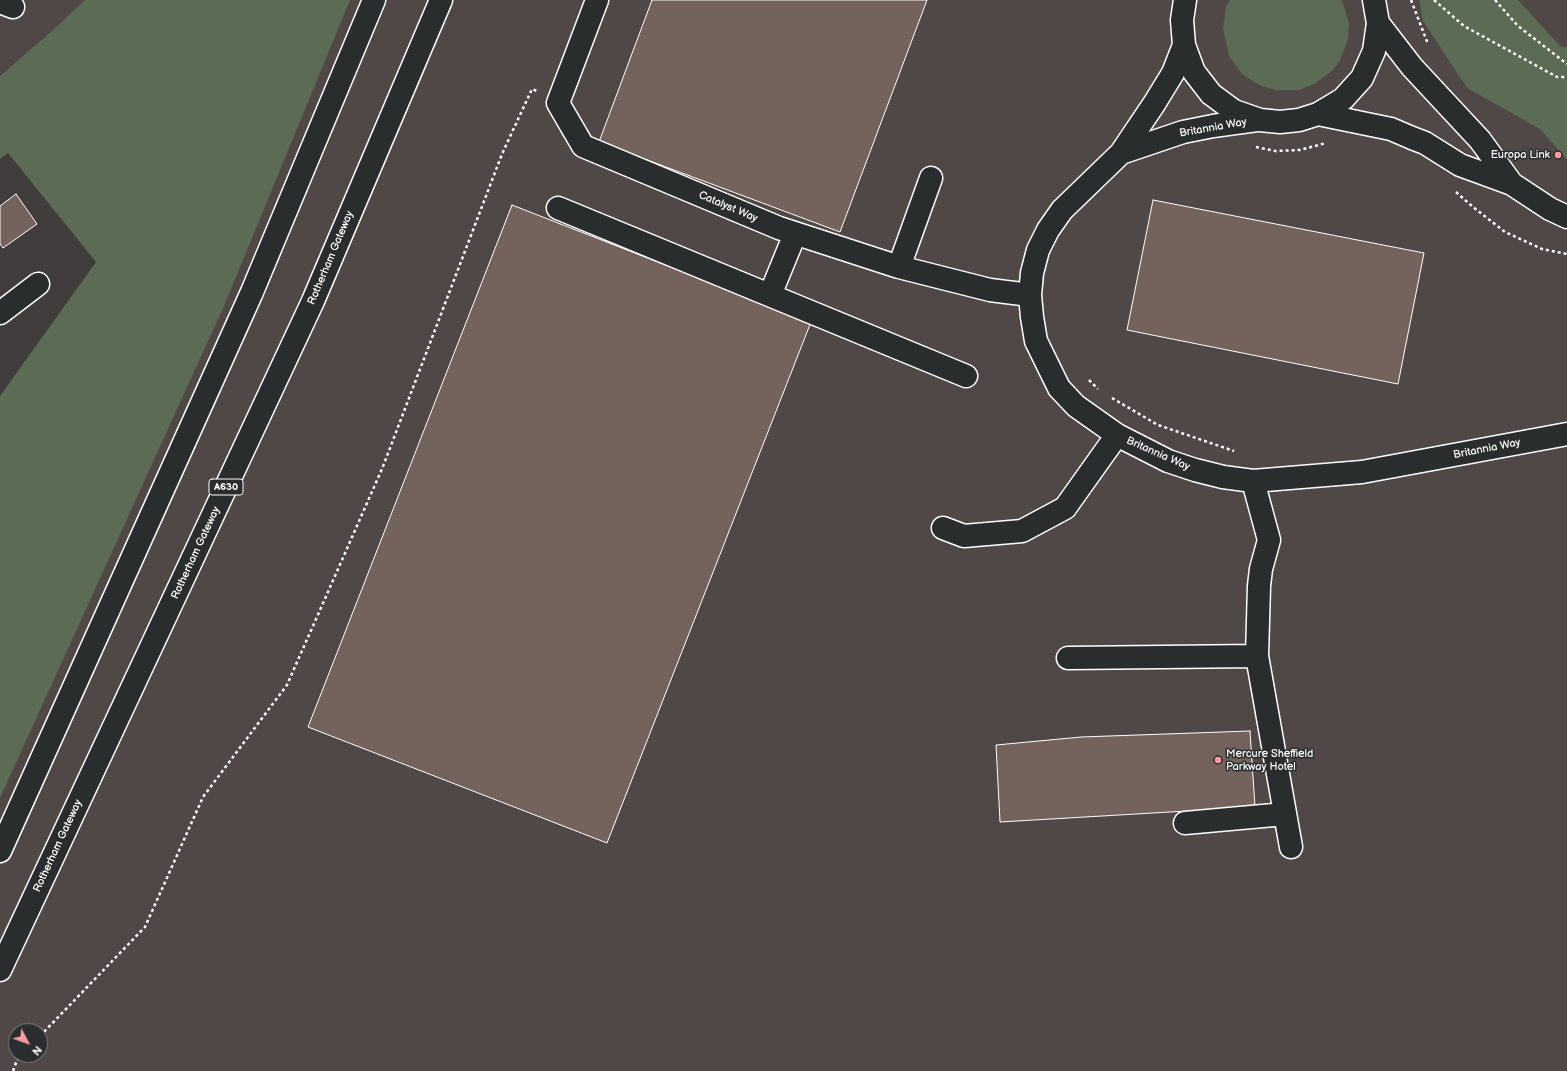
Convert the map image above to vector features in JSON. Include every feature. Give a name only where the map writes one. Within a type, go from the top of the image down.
[{"type":"main road","points":[[0,851],[252,292],[374,0]]},
{"type":"main road","name":"Rotherham Gateway","points":[[0,970],[313,301],[442,0]]},
{"type":"main road","points":[[558,102],[597,0]]},
{"type":"main road","points":[[1185,0],[1182,20],[1184,45],[1194,72],[1211,94],[1234,111],[1260,120],[1280,122],[1299,120],[1318,114],[1343,99],[1362,78],[1374,51],[1378,23],[1374,0]]},
{"type":"main road","points":[[1378,23],[1412,67],[1480,140],[1512,184]]},
{"type":"main road","name":"Britannia Way","points":[[1184,45],[1173,73],[1121,153],[1062,210],[1048,230],[1038,250],[1032,273],[1030,295],[1036,341],[1059,388],[1076,406],[1117,435],[1168,460],[1195,470],[1223,477],[1252,480],[1362,472],[1567,434]]},
{"type":"main road","name":"Catalyst Way","points":[[558,102],[583,146],[779,228],[899,267],[990,290],[1030,295]]},
{"type":"main road","points":[[1318,114],[1391,129],[1425,143],[1460,165],[1512,184],[1550,209],[1567,217]]},
{"type":"main road","name":"Britannia Way","points":[[1121,153],[1183,132],[1213,126],[1260,120]]},
{"type":"main road","points":[[899,267],[932,178]]},
{"type":"main road","points":[[558,208],[966,376]]},
{"type":"main road","points":[[770,296],[795,234]]},
{"type":"main road","points":[[0,313],[38,284]]},
{"type":"main road","points":[[943,528],[964,536],[1022,531],[1065,508],[1117,435]]},
{"type":"main road","points":[[1252,480],[1270,540],[1261,569],[1259,586],[1257,656],[1291,847]]},
{"type":"main road","points":[[1068,658],[1257,656]]},
{"type":"main road","points":[[1185,824],[1285,814]]},
{"type":"path","points":[[1434,0],[1464,26],[1557,77],[1567,77]]},
{"type":"path","points":[[1495,0],[1518,26],[1567,64]]},
{"type":"path","points":[[48,1028],[145,927],[203,797],[287,685],[382,469],[502,154],[532,89],[558,102]]},
{"type":"path","points":[[1254,147],[1275,151],[1300,150],[1330,143]]},
{"type":"path","points":[[1455,191],[1472,207],[1505,232],[1542,249],[1567,254]]},
{"type":"path","points":[[1088,379],[1103,392]]},
{"type":"path","points":[[1108,396],[1158,424],[1240,454],[1252,480]]},
{"type":"shaded area","points":[[0,0],[85,0],[0,76]]},
{"type":"shaded area","points":[[333,0],[1567,0],[1567,1071],[0,1071],[0,753]]},
{"type":"green space","points":[[85,0],[350,0],[224,306],[0,798],[0,396],[96,262],[8,153],[0,159],[0,76]]},
{"type":"green space","points":[[1230,0],[1342,0],[1349,23],[1348,39],[1340,60],[1332,71],[1314,84],[1299,90],[1277,90],[1261,86],[1242,74],[1229,56],[1223,29],[1226,6]]},
{"type":"green space","points":[[1419,0],[1518,0],[1561,47],[1567,47],[1567,160],[1540,129],[1467,88],[1423,21]]},
{"type":"building","points":[[652,0],[927,0],[840,232],[599,142]]},
{"type":"building","points":[[16,194],[37,224],[3,248],[0,244],[0,206]]},
{"type":"building","points":[[1153,200],[1424,253],[1398,384],[1127,330]]},
{"type":"building","points":[[512,205],[811,322],[607,843],[308,727]]},
{"type":"building","points":[[1250,731],[1255,807],[1000,822],[996,745],[1081,737]]},
{"type":"place","name":"Europa Link","points":[[1558,155]]},
{"type":"place","name":"Mercure Sheffield Parkway Hotel","points":[[1218,760]]}]
